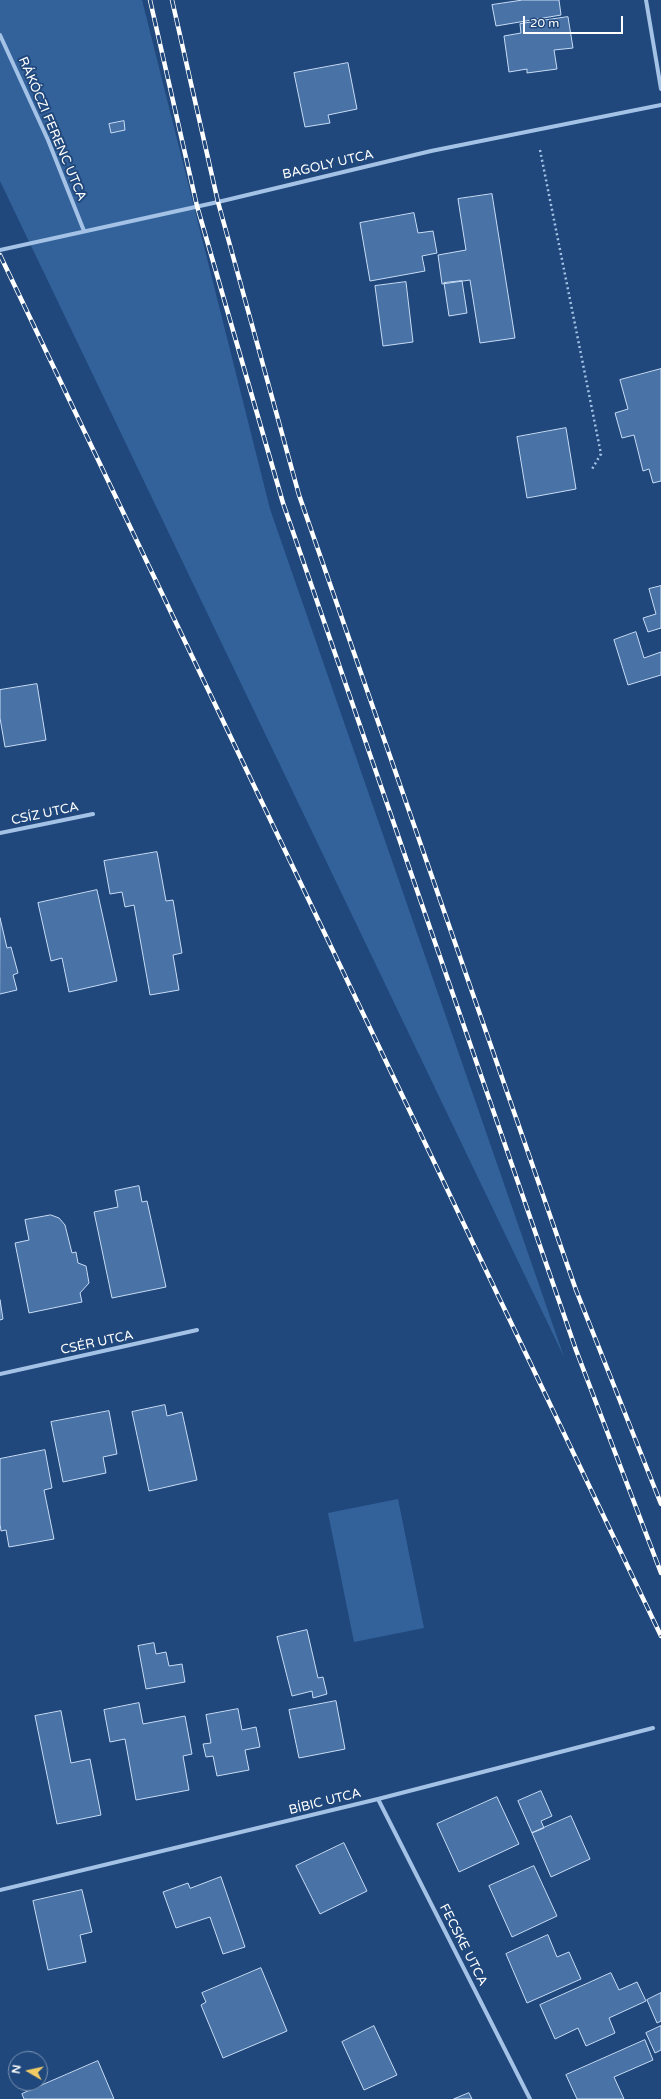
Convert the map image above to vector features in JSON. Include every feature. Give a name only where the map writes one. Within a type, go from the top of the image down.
[{"type":"street","points":[[646,0],[661,89]]},
{"type":"street","name":"RÁKÓCZI FERENC UTCA","points":[[0,35],[48,140],[84,231]]},
{"type":"street","name":"BAGOLY UTCA","points":[[0,250],[431,151],[661,105]]},
{"type":"street","name":"CSÍZ UTCA","points":[[0,834],[93,814]]},
{"type":"street","name":"CSÉR UTCA","points":[[0,1374],[197,1330]]},
{"type":"street","name":"BÍBIC UTCA","points":[[0,1890],[378,1799],[653,1728]]},
{"type":"street","name":"FECSKE UTCA","points":[[378,1799],[530,2099]]},
{"type":"path","points":[[536,130],[601,454],[592,469]]},
{"type":"shaded area","points":[[0,0],[142,0],[270,509],[564,1357],[0,181]]},
{"type":"shaded area","points":[[398,1499],[424,1628],[354,1642],[328,1513]]},
{"type":"building","points":[[523,0],[559,0],[561,15],[496,26],[492,5]]},
{"type":"building","points":[[568,17],[573,48],[554,50],[557,69],[527,73],[527,69],[509,72],[504,36],[521,33],[520,24]]},
{"type":"building","points":[[348,63],[357,109],[328,115],[330,123],[305,127],[294,73]]},
{"type":"building","points":[[124,121],[125,130],[111,133],[109,124]]},
{"type":"building","points":[[492,194],[515,338],[480,343],[470,280],[442,284],[438,255],[466,250],[458,199]]},
{"type":"building","points":[[414,213],[418,233],[433,231],[437,253],[422,256],[425,271],[370,281],[360,223]]},
{"type":"building","points":[[462,281],[467,313],[449,316],[444,283]]},
{"type":"building","points":[[406,282],[413,342],[383,346],[375,286]]},
{"type":"building","points":[[661,369],[661,481],[653,483],[649,469],[643,471],[634,435],[622,438],[615,413],[628,409],[620,380]]},
{"type":"building","points":[[566,428],[576,489],[527,498],[517,437]]},
{"type":"building","points":[[661,586],[661,628],[648,632],[643,618],[656,614],[649,589]]},
{"type":"building","points":[[636,632],[644,658],[661,652],[661,675],[628,685],[614,640]]},
{"type":"building","points":[[37,684],[46,740],[5,747],[0,718],[0,690]]},
{"type":"building","points":[[157,852],[166,901],[173,900],[182,953],[173,955],[179,990],[150,995],[134,905],[125,907],[122,892],[110,894],[104,861]]},
{"type":"building","points":[[97,890],[117,981],[69,992],[62,958],[51,961],[38,903]]},
{"type":"building","points":[[0,918],[7,948],[11,947],[18,973],[13,975],[17,990],[0,994]]},
{"type":"building","points":[[139,1186],[142,1202],[147,1201],[166,1287],[112,1298],[94,1212],[118,1207],[115,1191]]},
{"type":"building","points":[[51,1215],[59,1218],[65,1225],[72,1253],[76,1252],[78,1263],[86,1266],[89,1283],[80,1293],[82,1302],[29,1313],[15,1243],[29,1240],[25,1220]]},
{"type":"building","points":[[0,1300],[3,1319],[0,1320]]},
{"type":"building","points":[[165,1405],[167,1416],[182,1412],[197,1480],[149,1491],[132,1412]]},
{"type":"building","points":[[109,1411],[117,1454],[103,1457],[106,1473],[63,1482],[51,1422]]},
{"type":"building","points":[[45,1450],[52,1488],[44,1490],[54,1539],[9,1547],[6,1530],[1,1531],[0,1524],[0,1459]]},
{"type":"building","points":[[307,1630],[318,1678],[323,1677],[327,1694],[313,1698],[312,1691],[292,1696],[277,1637]]},
{"type":"building","points":[[154,1643],[156,1654],[166,1652],[169,1666],[182,1664],[185,1682],[146,1689],[138,1646]]},
{"type":"building","points":[[336,1701],[345,1749],[299,1758],[289,1710]]},
{"type":"building","points":[[139,1703],[143,1724],[185,1716],[192,1754],[183,1756],[189,1790],[136,1800],[125,1739],[110,1742],[104,1710]]},
{"type":"building","points":[[238,1709],[242,1730],[256,1727],[260,1747],[245,1750],[249,1770],[217,1776],[213,1756],[206,1757],[203,1744],[211,1743],[206,1715]]},
{"type":"building","points":[[61,1711],[71,1763],[90,1759],[101,1815],[57,1824],[35,1716]]},
{"type":"building","points":[[541,1791],[552,1816],[541,1821],[544,1828],[532,1833],[518,1801]]},
{"type":"building","points":[[497,1797],[519,1844],[459,1872],[437,1824]]},
{"type":"building","points":[[571,1816],[590,1859],[551,1877],[532,1833]]},
{"type":"building","points":[[344,1843],[367,1891],[320,1914],[296,1866]]},
{"type":"building","points":[[534,1866],[557,1916],[512,1937],[489,1886]]},
{"type":"building","points":[[221,1877],[245,1947],[223,1954],[210,1917],[176,1928],[163,1892],[188,1883],[190,1888]]},
{"type":"building","points":[[82,1890],[92,1932],[80,1935],[86,1962],[48,1970],[33,1901]]},
{"type":"building","points":[[548,1935],[557,1957],[569,1952],[581,1979],[527,2003],[506,1954]]},
{"type":"building","points":[[261,1968],[287,2031],[223,2058],[201,2005],[206,2002],[202,1993]]},
{"type":"building","points":[[611,1973],[619,1990],[637,1982],[646,2001],[609,2018],[615,2033],[586,2046],[578,2028],[555,2039],[540,2005]]},
{"type":"building","points":[[661,1993],[661,2021],[657,2023],[647,2000]]},
{"type":"building","points":[[374,2026],[397,2075],[364,2090],[342,2042]]},
{"type":"building","points":[[661,2026],[661,2050],[655,2053],[646,2033]]},
{"type":"building","points":[[645,2040],[653,2060],[614,2077],[624,2099],[577,2099],[566,2075]]},
{"type":"building","points":[[98,2061],[114,2099],[24,2099],[22,2094],[29,2091],[48,2091],[48,2083]]},
{"type":"building","points":[[469,2093],[472,2099],[454,2099]]},
{"type":"railway","points":[[150,0],[197,206],[283,503],[576,1350],[661,1573]]},
{"type":"railway","points":[[172,0],[218,202],[299,495],[576,1290],[661,1504]]},
{"type":"railway","points":[[0,255],[661,1636]]}]
